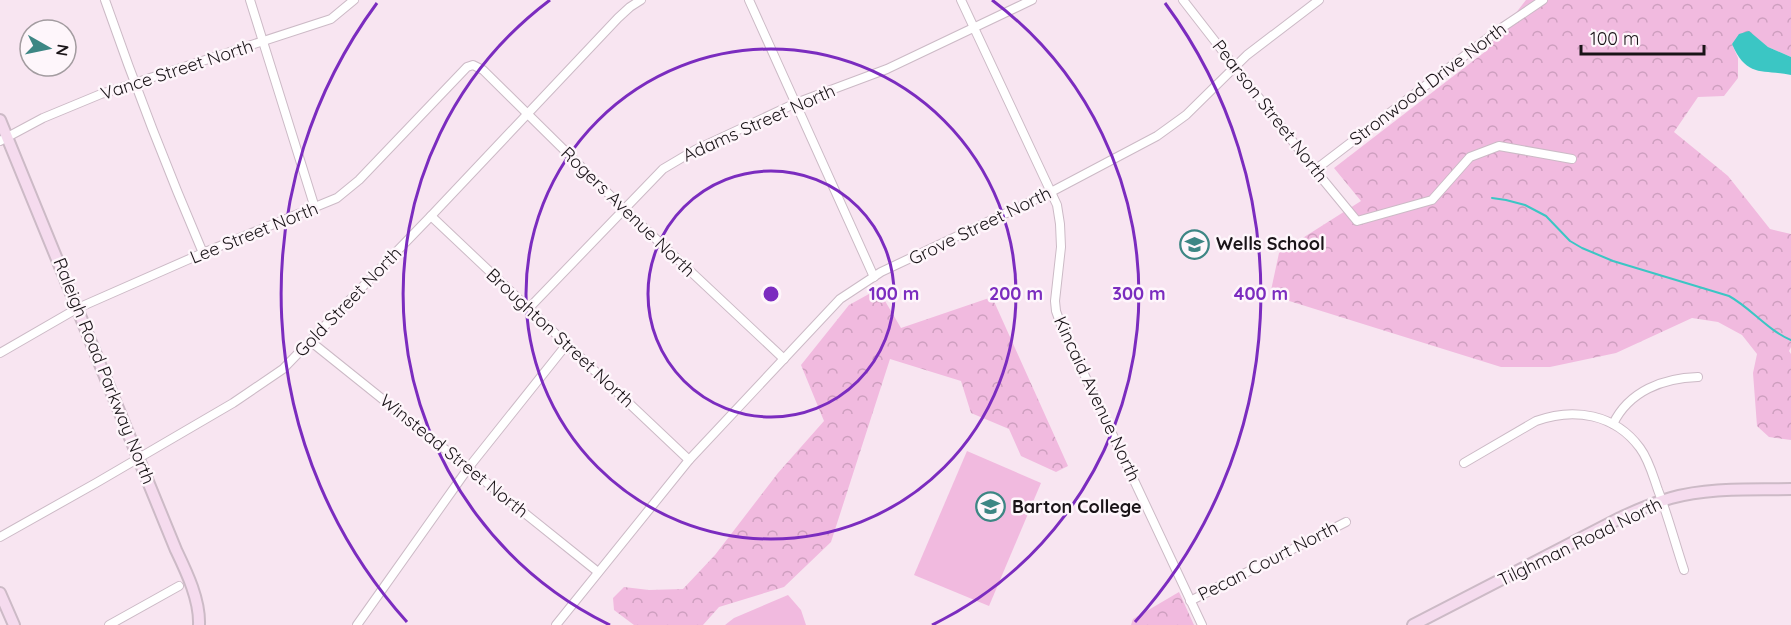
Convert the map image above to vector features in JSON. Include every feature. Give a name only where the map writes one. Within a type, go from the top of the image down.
[{"type":"street","points":[[105,0],[134,83],[202,253]]},
{"type":"street","points":[[250,0],[315,208]]},
{"type":"street","name":"Vance Street North","points":[[4,139],[43,118],[74,105],[330,19],[354,0]]},
{"type":"street","name":"Gold Street North","points":[[0,537],[139,458],[283,369],[618,18],[641,0]]},
{"type":"street","points":[[749,0],[874,277]]},
{"type":"street","name":"Kincaid Avenue North","points":[[962,0],[1057,205],[1061,247],[1056,311],[1202,625]]},
{"type":"street","name":"Adams Street North","points":[[529,308],[663,169],[672,163],[695,150],[796,104],[887,69],[1032,0]]},
{"type":"street","name":"Pearson Street North","points":[[1183,0],[1357,221],[1432,200],[1470,157],[1499,146],[1572,159]]},
{"type":"street","name":"Grove Street North","points":[[556,625],[689,460],[840,299],[874,277],[1051,192],[1161,134],[1201,101],[1234,66],[1319,0]]},
{"type":"street","name":"Stronwood Drive North","points":[[1315,170],[1497,32],[1543,0]]},
{"type":"street","name":"Rogers Avenue North","points":[[473,65],[483,70],[624,209],[783,358]]},
{"type":"street","name":"Lee Street North","points":[[0,353],[78,308],[202,253],[337,198],[359,180],[467,67],[473,65]]},
{"type":"street","name":"Raleigh Road Parkway North","points":[[0,120],[4,139],[78,308],[189,577],[201,622]]},
{"type":"street","name":"Broughton Street North","points":[[431,216],[689,460]]},
{"type":"street","name":"Winstead Street North","points":[[310,341],[598,572]]},
{"type":"street","points":[[357,625],[469,467],[567,344]]},
{"type":"street","points":[[1613,424],[1618,412],[1637,395],[1655,386],[1686,377],[1698,377]]},
{"type":"street","points":[[1464,463],[1547,417],[1559,414],[1580,414],[1600,418],[1613,424],[1633,439],[1649,464],[1684,570]]},
{"type":"street","name":"Tilghman Road North","points":[[1413,625],[1620,518],[1672,497],[1713,491],[1791,489]]},
{"type":"street","name":"Pecan Court North","points":[[1191,601],[1346,522]]},
{"type":"street","points":[[109,625],[179,586]]},
{"type":"street","points":[[0,593],[14,625]]},
{"type":"green space","points":[[1526,0],[1791,0],[1791,57],[1768,47],[1749,32],[1732,44],[1738,58],[1738,78],[1724,96],[1698,97],[1674,132],[1728,176],[1770,229],[1791,234],[1791,347],[1789,351],[1791,354],[1791,440],[1769,437],[1757,426],[1753,373],[1757,354],[1742,335],[1718,322],[1692,318],[1616,353],[1550,367],[1501,367],[1270,295],[1279,253],[1361,201],[1334,168],[1486,51]]},
{"type":"green space","points":[[878,289],[901,328],[992,297],[1068,466],[1056,472],[1021,456],[1009,429],[971,413],[961,381],[890,359],[831,542],[784,587],[719,607],[703,625],[634,625],[614,610],[613,598],[624,587],[649,590],[683,589],[715,555],[778,473],[824,421],[801,365],[849,305]]},
{"type":"green space","points":[[967,451],[1041,483],[989,606],[914,575]]},
{"type":"green space","points":[[1179,592],[1194,625],[1131,625],[1133,619]]},
{"type":"green space","points":[[788,595],[801,610],[806,625],[725,625],[734,618]]},
{"type":"water","points":[[1749,31],[1768,47],[1791,57],[1791,75],[1763,72],[1743,62],[1732,44],[1739,34]]},
{"type":"waterway","points":[[1492,198],[1525,205],[1546,216],[1570,241],[1613,261],[1729,296],[1774,331],[1791,340]]},
{"type":"place","name":"Wells School","points":[[1195,244]]},
{"type":"place","name":"Barton College","points":[[991,507]]}]
